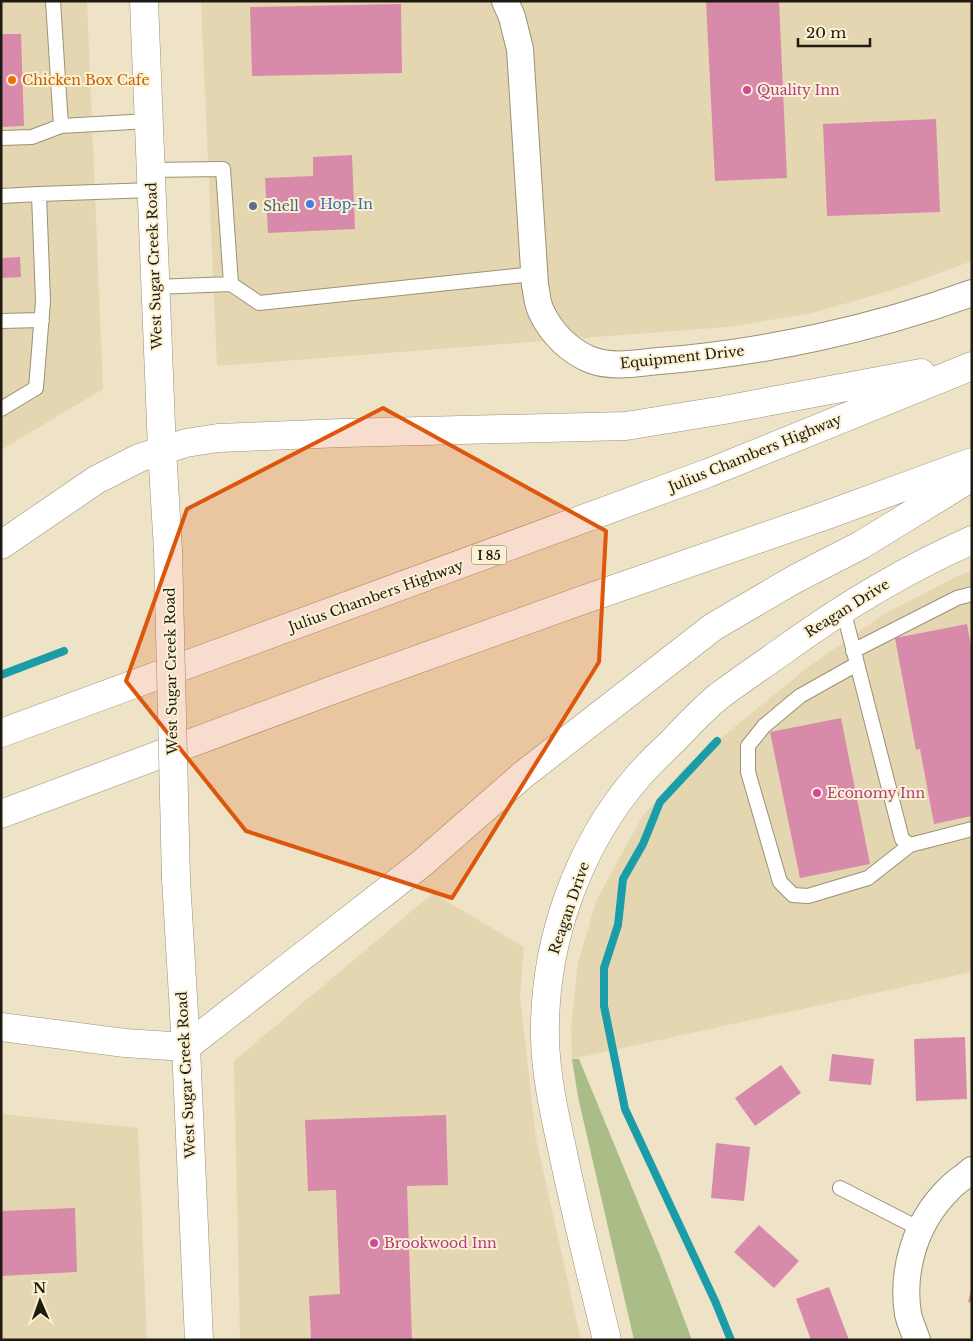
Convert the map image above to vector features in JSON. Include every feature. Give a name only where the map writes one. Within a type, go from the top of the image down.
[{"type":"main road","name":"West Sugar Creek Road","points":[[144,1],[162,450],[168,550],[176,879],[186,1048],[198,1340]]},
{"type":"main road","points":[[1,545],[96,480],[139,458],[162,450],[218,438],[626,426],[724,410],[972,364]]},
{"type":"main road","name":"Julius Chambers Highway","points":[[1,733],[690,480],[972,364]]},
{"type":"main road","points":[[1,814],[338,688],[580,601],[827,516],[972,462]]},
{"type":"main road","points":[[1,1027],[125,1043],[186,1048],[421,864],[524,774],[713,627],[795,578],[861,545],[972,477]]},
{"type":"main road","name":"Reagan Drive","points":[[607,1340],[551,1098],[546,1032],[546,988],[554,942],[585,859],[610,813],[640,774],[718,697],[843,609],[913,568],[972,540]]},
{"type":"street","name":"Equipment Drive","points":[[505,1],[512,17],[520,48],[534,274],[540,310],[552,331],[570,348],[591,360],[616,365],[691,359],[790,342],[873,324],[972,293]]},
{"type":"street","points":[[916,1340],[908,1316],[906,1295],[909,1261],[920,1229],[938,1201],[949,1188],[972,1170]]},
{"type":"lane","points":[[53,1],[61,126]]},
{"type":"lane","points":[[1,138],[32,137],[61,126],[148,121]]},
{"type":"lane","points":[[1,196],[39,194],[223,169],[231,284]]},
{"type":"lane","points":[[1,409],[36,388],[43,300],[39,194]]},
{"type":"lane","points":[[155,287],[231,284],[259,303],[534,274]]},
{"type":"lane","points":[[1,321],[42,320]]},
{"type":"lane","points":[[972,594],[957,598],[855,657],[800,696],[764,726],[748,746],[748,772],[780,882],[793,895],[808,896],[868,878],[910,845],[972,829]]},
{"type":"lane","points":[[843,609],[902,838],[910,845]]},
{"type":"lane","points":[[840,1188],[920,1229]]},
{"type":"highlighted area","points":[[383,408],[606,531],[599,662],[452,898],[246,831],[126,681],[187,509]]},
{"type":"shaded area","points":[[1,1],[87,1],[103,389],[1,450]]},
{"type":"shaded area","points":[[201,1],[972,1],[972,261],[896,289],[812,313],[727,327],[217,366]]},
{"type":"shaded area","name":"Economy Inn","points":[[972,571],[972,972],[572,1059],[571,1027],[578,963],[596,901],[642,817],[684,768],[811,665],[884,614],[960,575]]},
{"type":"shaded area","points":[[433,893],[524,947],[520,995],[536,1139],[581,1340],[240,1340],[234,1061]]},
{"type":"shaded area","points":[[1,1114],[138,1128],[147,1340],[1,1340]]},
{"type":"green space","points":[[572,1059],[579,1059],[661,1258],[692,1340],[634,1340],[578,1097]]},
{"type":"building","name":"Quality Inn","points":[[706,1],[779,1],[787,178],[715,181]]},
{"type":"building","points":[[401,4],[402,73],[252,76],[250,7]]},
{"type":"building","name":"Chicken Box Cafe","points":[[1,34],[21,34],[24,126],[1,127]]},
{"type":"building","points":[[936,119],[940,212],[827,216],[823,124]]},
{"type":"building","name":"Hop-In","points":[[352,155],[355,229],[268,233],[265,178],[313,176],[313,157]]},
{"type":"building","points":[[20,257],[21,277],[1,278],[1,258]]},
{"type":"building","points":[[967,624],[972,651],[972,816],[934,824],[920,749],[916,750],[895,638]]},
{"type":"building","points":[[841,718],[870,864],[800,878],[770,732]]},
{"type":"building","points":[[965,1037],[967,1099],[916,1101],[914,1039]]},
{"type":"building","points":[[832,1054],[874,1059],[871,1085],[829,1081]]},
{"type":"building","points":[[781,1065],[801,1093],[755,1126],[735,1098]]},
{"type":"building","name":"Brookwood Inn","points":[[446,1115],[448,1185],[407,1186],[412,1340],[311,1340],[309,1296],[340,1294],[336,1190],[308,1191],[305,1120]]},
{"type":"building","points":[[716,1143],[750,1147],[744,1201],[711,1198]]},
{"type":"building","points":[[75,1208],[77,1272],[1,1276],[1,1211]]},
{"type":"building","points":[[759,1225],[799,1261],[774,1288],[734,1252]]},
{"type":"building","points":[[829,1287],[849,1340],[811,1340],[796,1299]]},
{"type":"building","points":[[972,1291],[972,1303],[968,1302]]},
{"type":"waterway","points":[[1,675],[64,651]]},
{"type":"waterway","points":[[717,741],[660,802],[643,844],[623,879],[618,925],[604,968],[604,1006],[625,1109],[715,1301],[731,1340]]},
{"type":"place","name":"Chicken Box Cafe","points":[[12,80]]},
{"type":"place","name":"Quality Inn","points":[[747,90]]},
{"type":"place","name":"Hop-In","points":[[310,204]]},
{"type":"place","name":"Shell","points":[[253,206]]},
{"type":"place","name":"Economy Inn","points":[[817,793]]},
{"type":"place","name":"Brookwood Inn","points":[[374,1243]]}]
